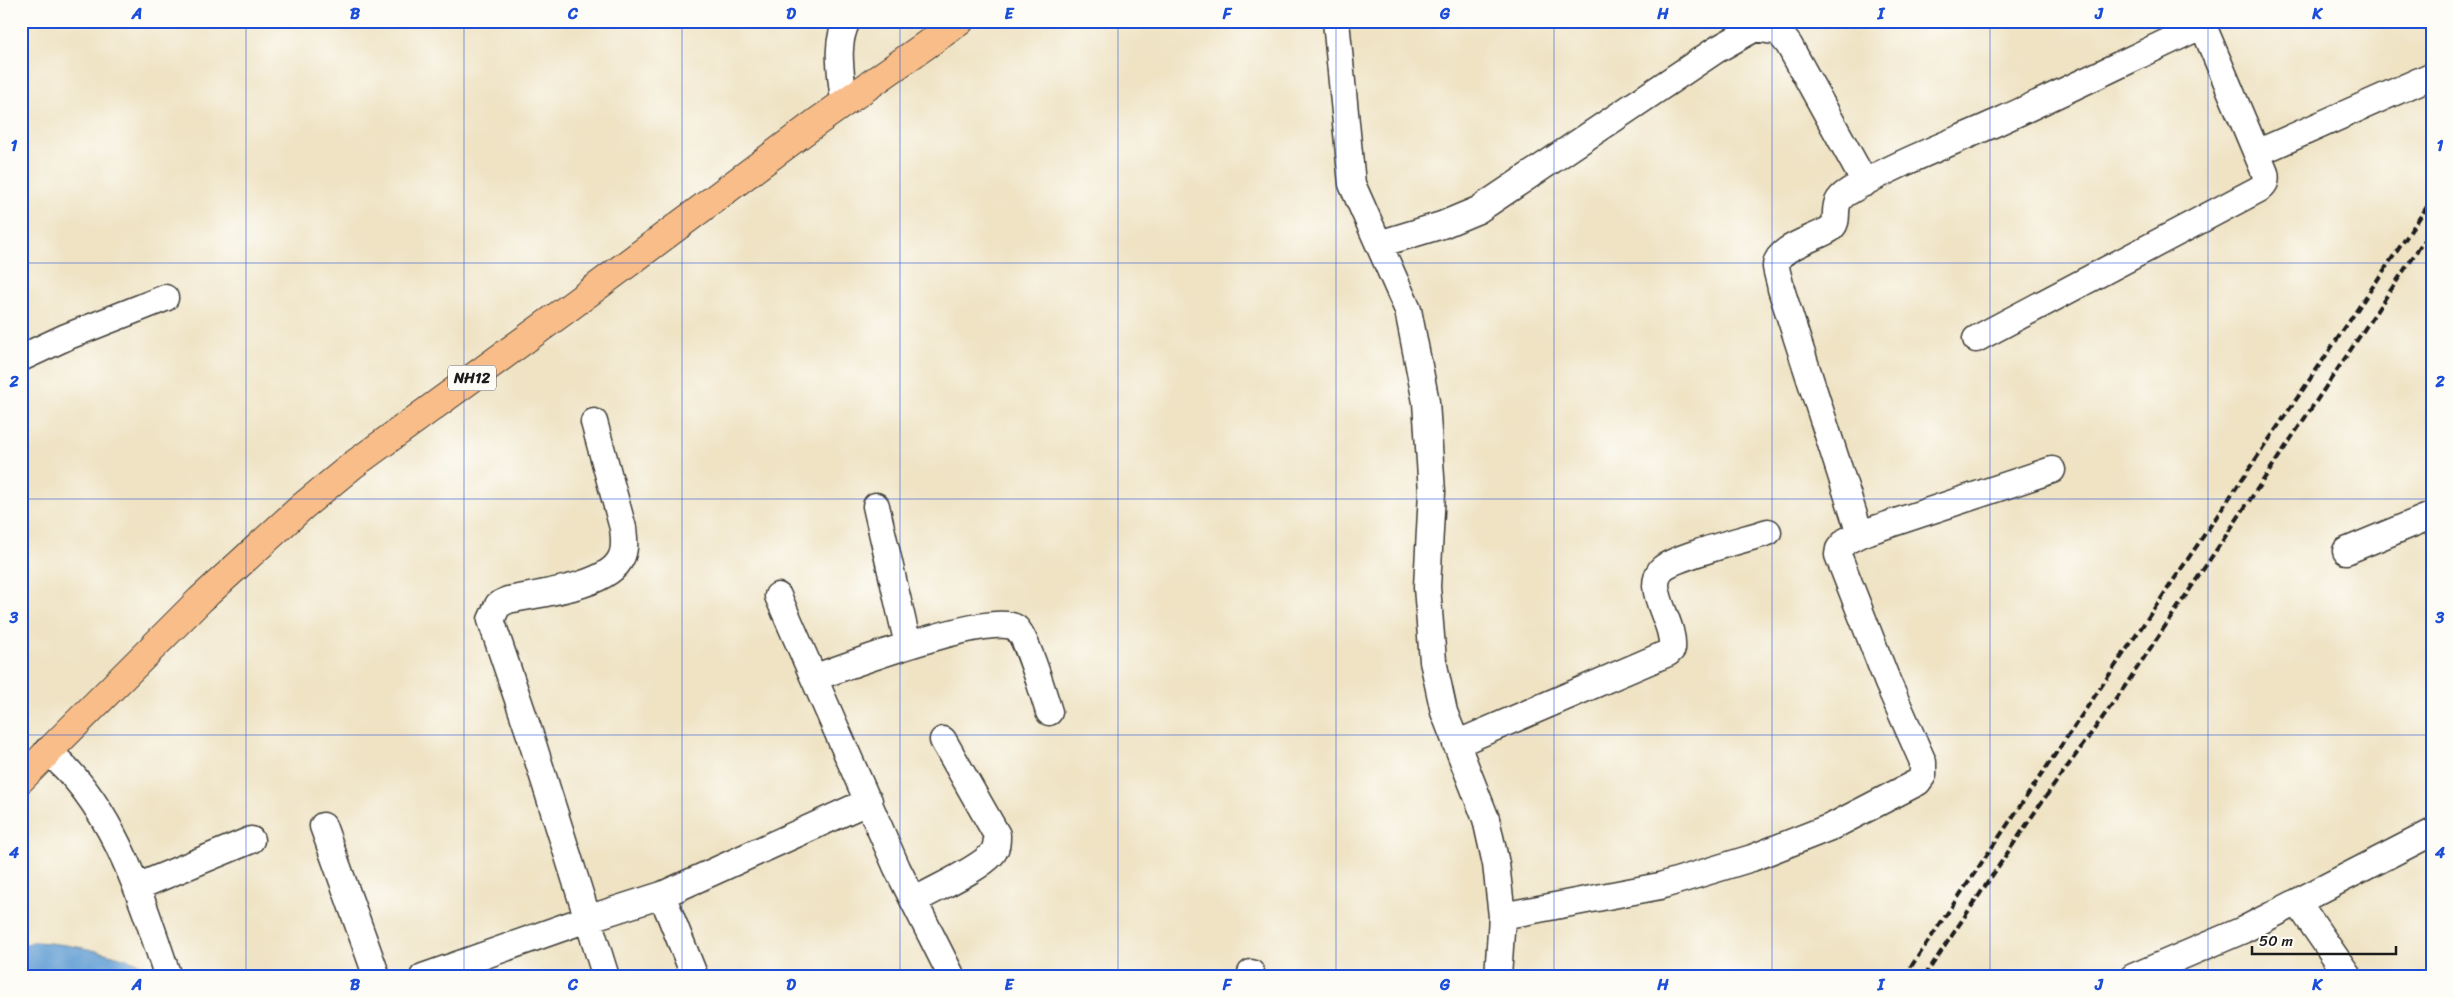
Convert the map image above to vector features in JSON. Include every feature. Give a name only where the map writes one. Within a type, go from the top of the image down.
[{"type":"main road","name":"NH12","points":[[21,779],[200,600],[304,506],[353,465],[956,22]]},
{"type":"street","points":[[844,103],[840,52],[843,29],[848,21]]},
{"type":"street","points":[[1336,21],[1352,184],[1408,310],[1426,402],[1432,492],[1427,587],[1433,661],[1444,712],[1486,819],[1496,864],[1502,916],[1498,977]]},
{"type":"street","points":[[1860,534],[1782,289],[1776,265],[1778,258],[1787,250],[1831,229],[1836,220],[1836,204],[1839,198],[1865,183],[2202,23],[2257,153],[2266,179],[2259,189],[1976,339]]},
{"type":"street","points":[[1378,244],[1442,225],[1478,210],[1716,50],[1755,28],[1778,32],[1789,44],[1865,183]]},
{"type":"street","points":[[2257,153],[2433,75]]},
{"type":"street","points":[[21,358],[66,337],[165,298]]},
{"type":"street","points":[[594,422],[623,528],[625,545],[620,560],[602,577],[576,585],[508,600],[498,605],[492,613],[491,620],[531,738],[606,977]]},
{"type":"street","points":[[1502,916],[1660,886],[1752,858],[1833,826],[1918,782],[1923,775],[1923,762],[1888,683],[1838,555],[1838,549],[1846,541],[1860,534],[2052,470]]},
{"type":"street","points":[[876,506],[908,646]]},
{"type":"street","points":[[2346,551],[2433,515]]},
{"type":"street","points":[[1456,744],[1668,653],[1672,649],[1670,631],[1656,587],[1657,578],[1663,568],[1687,558],[1768,532]]},
{"type":"street","points":[[778,596],[914,901],[952,977]]},
{"type":"street","points":[[816,678],[908,646],[978,627],[996,624],[1010,625],[1023,635],[1050,712]]},
{"type":"street","points":[[914,901],[982,862],[992,854],[997,846],[997,835],[943,740]]},
{"type":"street","points":[[47,751],[65,765],[78,779],[99,810],[137,887],[168,977]]},
{"type":"street","points":[[423,977],[587,919],[662,895],[869,801]]},
{"type":"street","points":[[323,826],[377,977]]},
{"type":"street","points":[[2133,977],[2243,930],[2433,832]]},
{"type":"street","points":[[137,887],[251,840]]},
{"type":"street","points":[[662,895],[695,977]]},
{"type":"street","points":[[2298,903],[2349,977]]},
{"type":"water","points":[[32,942],[66,945],[103,952],[139,963],[171,977],[21,977],[21,948]]},
{"type":"railway","points":[[1904,977],[2433,198]]},
{"type":"railway","points":[[1924,977],[2039,806],[2121,692],[2433,227]]}]
